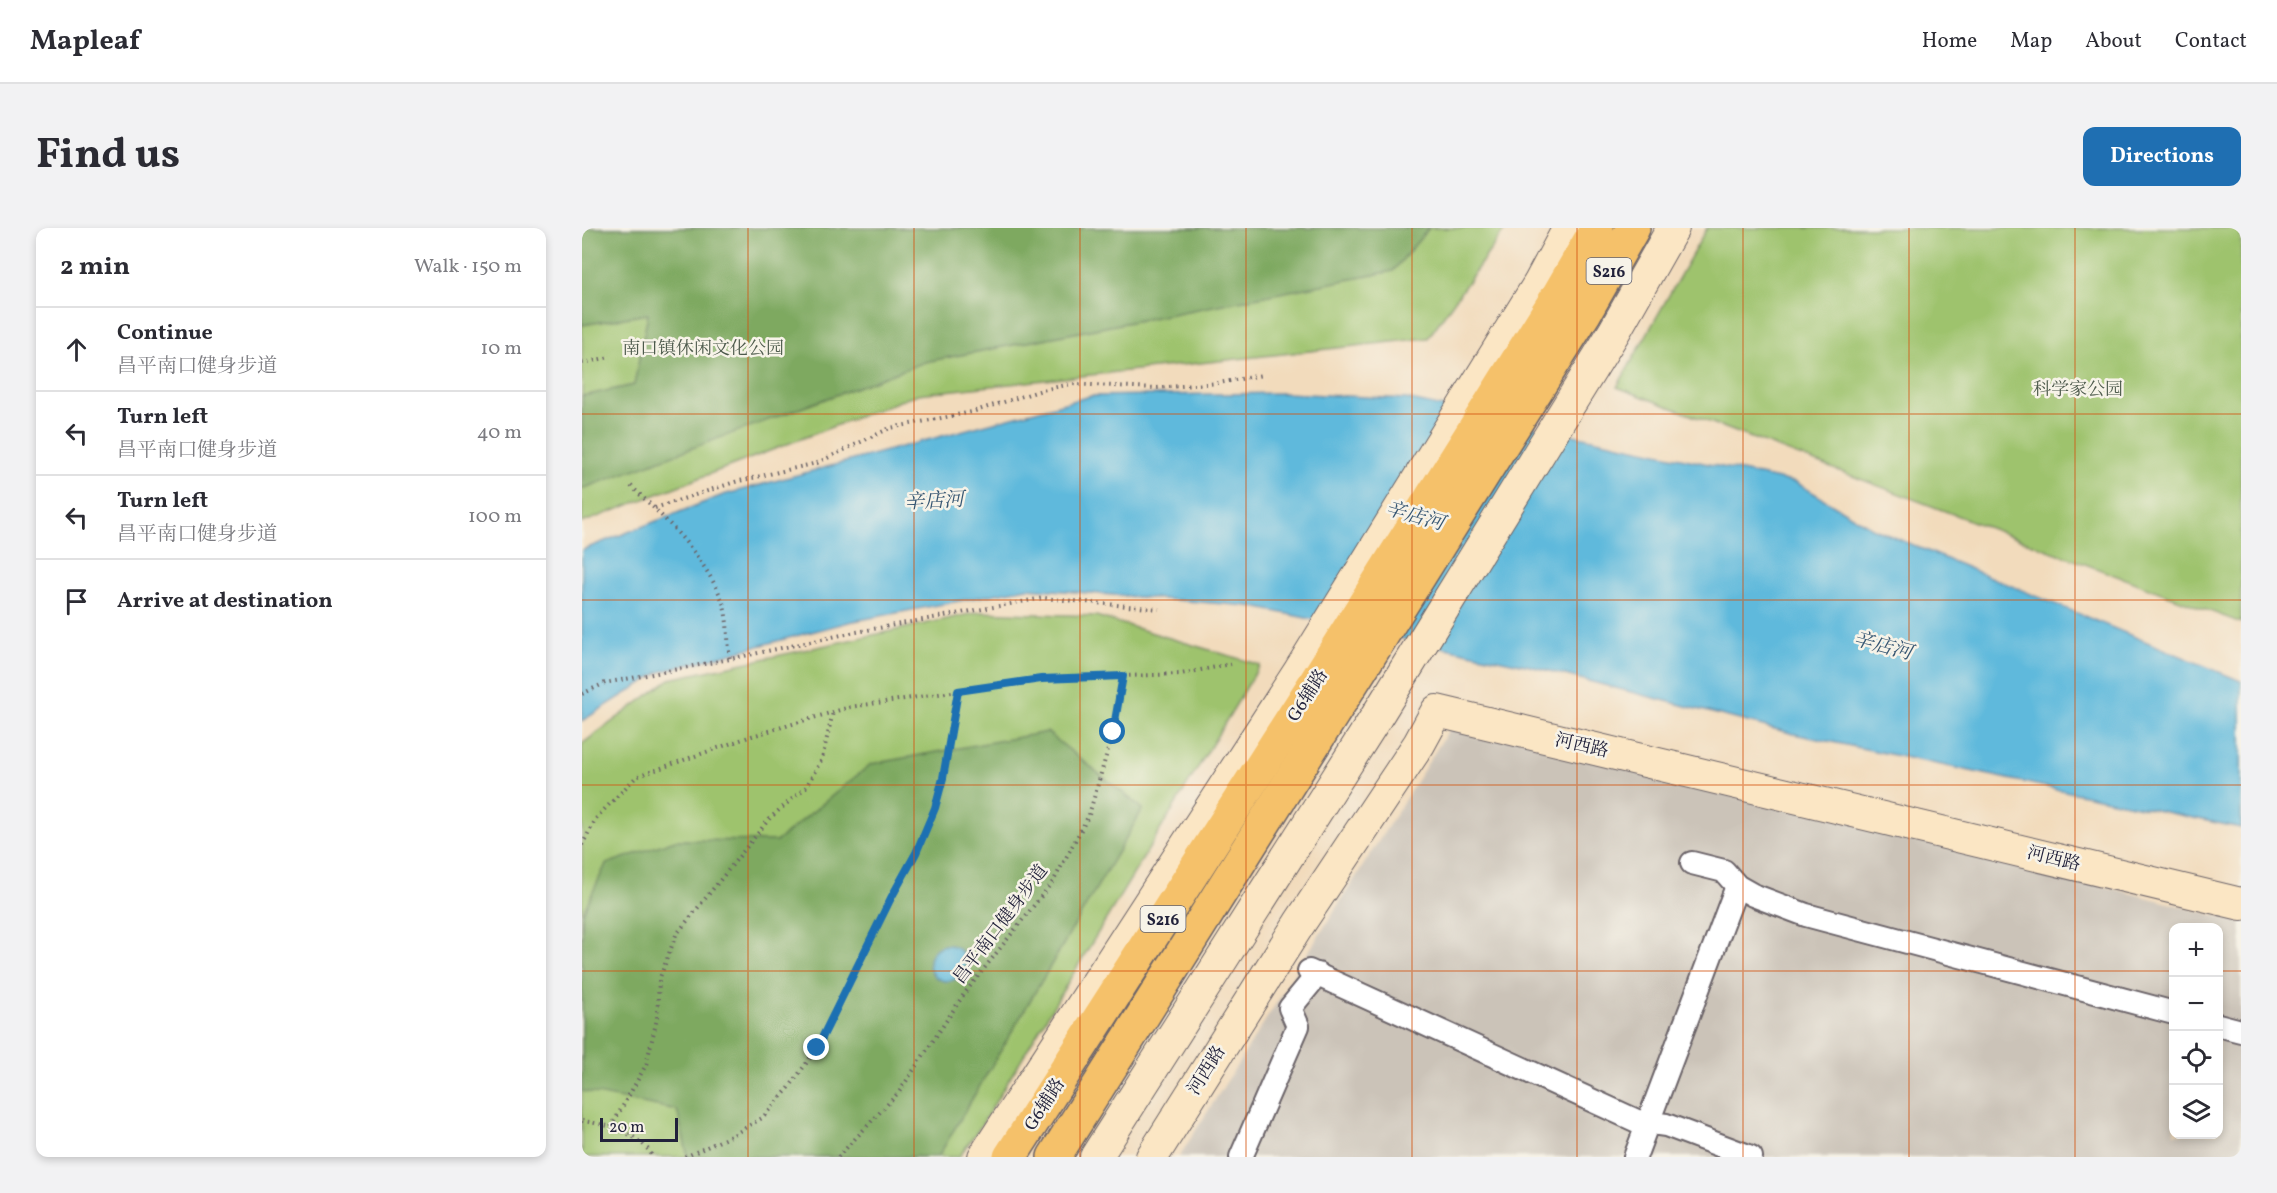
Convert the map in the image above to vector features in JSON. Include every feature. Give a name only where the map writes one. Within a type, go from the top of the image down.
[{"type":"main road","name":"G6辅路","points":[[1010,1157],[1548,291],[1597,228]]},
{"type":"main road","name":"G6辅路","points":[[1054,1157],[1584,314],[1633,228]]},
{"type":"street","name":"G6辅路","points":[[1548,291],[1569,228]]},
{"type":"street","name":"S216","points":[[1096,1157],[1376,719],[1614,333],[1673,228]]},
{"type":"street","name":"G6辅路","points":[[984,1157],[1308,677]]},
{"type":"street","name":"河西路","points":[[1152,1157],[1299,924],[1419,744],[1437,711],[2241,904]]},
{"type":"street","points":[[1692,863],[1724,871],[1737,886],[1753,895],[1806,915],[2169,1012]]},
{"type":"street","points":[[1635,1157],[1737,886]]},
{"type":"street","points":[[1241,1157],[1298,1026],[1290,1008],[1313,972],[1637,1121],[1666,1125],[1751,1157]]},
{"type":"street","points":[[2223,1026],[2241,1031]]},
{"type":"path","points":[[582,363],[610,357]]},
{"type":"path","points":[[655,508],[735,482],[818,463],[890,428],[972,412],[1042,390],[1071,384],[1156,388],[1262,375]]},
{"type":"path","points":[[631,486],[684,539],[721,596],[726,618],[730,659]]},
{"type":"path","points":[[582,694],[604,683],[851,633],[1043,598],[1159,609]]},
{"type":"path","points":[[582,845],[597,817],[636,777],[752,736],[850,707],[1041,679],[1181,674],[1231,664]]},
{"type":"path","name":"昌平南口健身步道","points":[[838,1157],[899,1092],[964,994],[1054,880],[1089,814],[1113,732],[1123,676]]},
{"type":"path","points":[[685,1157],[733,1135],[762,1118],[789,1088],[817,1048],[891,898],[916,853],[935,808],[943,778],[958,691]]},
{"type":"path","points":[[611,1127],[646,1065],[657,1019],[659,980],[676,935],[770,818],[806,787],[822,759],[833,712]]},
{"type":"path","points":[[582,1121],[622,1130],[650,1150],[653,1157]]},
{"type":"shaded area","points":[[1457,717],[2241,922],[2241,1157],[1179,1157]]},
{"type":"green space","name":"南口镇休闲文化公园","points":[[582,228],[1506,228],[1428,338],[918,394],[582,523]]},
{"type":"green space","name":"南口镇休闲文化公园","points":[[582,228],[1429,228],[1393,271],[925,362],[582,489],[582,396],[634,385],[648,314],[582,325]]},
{"type":"green space","name":"科学家公园","points":[[1707,228],[2241,228],[2241,623],[1617,387]]},
{"type":"green space","points":[[979,612],[1096,616],[1260,665],[981,1126],[959,1157],[582,1157],[582,744],[670,679]]},
{"type":"green space","points":[[1047,732],[1143,809],[938,1157],[688,1157],[677,1110],[582,1091],[582,915],[606,864],[675,840],[777,841],[871,764]]},
{"type":"water","name":"辛店河","points":[[1285,393],[1406,399],[1797,483],[1872,528],[2241,681],[2241,828],[1794,734],[1530,666],[1249,606],[1027,588],[849,622],[660,672],[582,721],[582,550],[723,495],[1091,396]]},
{"type":"water","points":[[947,945],[960,950],[965,963],[960,976],[947,981],[934,976],[929,963],[934,950]]},
{"type":"route","points":[[817,1048],[891,898],[916,853],[935,808],[943,778],[958,691],[1041,679],[1123,676],[1113,732]]}]
